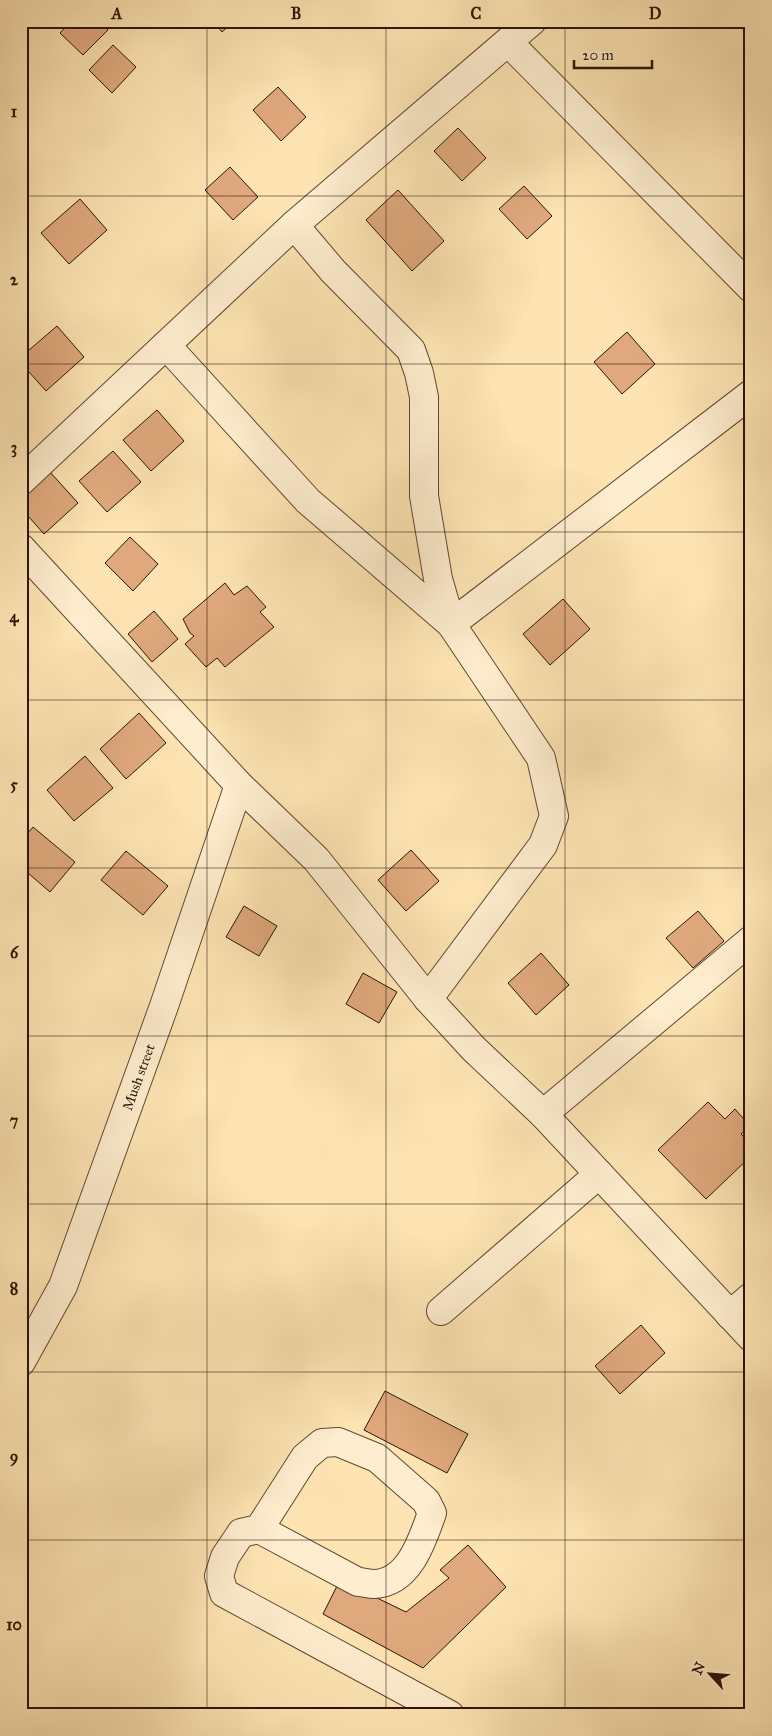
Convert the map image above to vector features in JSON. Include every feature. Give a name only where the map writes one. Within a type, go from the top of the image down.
[{"type":"street","points":[[21,482],[294,225],[532,21]]},
{"type":"street","points":[[508,42],[751,288]]},
{"type":"street","points":[[294,225],[333,271],[411,350],[419,373],[424,397],[424,496],[438,579],[451,624]]},
{"type":"street","points":[[166,346],[308,501],[451,624],[541,758],[554,816],[543,845],[428,999]]},
{"type":"street","points":[[451,624],[751,394]]},
{"type":"street","points":[[21,548],[239,785],[316,859],[428,999],[474,1049],[543,1114],[751,1337]]},
{"type":"street","name":"Mush street","points":[[21,1362],[63,1286],[164,1006],[239,785]]},
{"type":"street","points":[[543,1114],[751,940]]},
{"type":"street","points":[[441,1311],[599,1174]]},
{"type":"street","points":[[730,1315],[751,1297]]},
{"type":"street","points":[[259,1529],[306,1457],[322,1443],[338,1442],[377,1458],[426,1501],[432,1514],[424,1537],[410,1564],[395,1579],[374,1584],[358,1582],[259,1529],[241,1533],[225,1557],[219,1576],[224,1593],[450,1715]]},
{"type":"building","points":[[21,21],[25,21],[28,25],[21,31]]},
{"type":"building","points":[[71,21],[99,21],[108,30],[83,55],[60,33]]},
{"type":"building","points":[[213,21],[234,21],[222,32]]},
{"type":"building","points":[[113,45],[136,67],[112,93],[89,70]]},
{"type":"building","points":[[278,87],[306,117],[281,141],[253,110]]},
{"type":"building","points":[[458,128],[486,158],[462,181],[434,151]]},
{"type":"building","points":[[230,167],[258,197],[233,220],[205,190]]},
{"type":"building","points":[[524,186],[552,216],[527,239],[499,209]]},
{"type":"building","points":[[398,190],[444,241],[412,271],[366,220]]},
{"type":"building","points":[[80,199],[107,230],[69,264],[41,233]]},
{"type":"building","points":[[57,326],[84,357],[46,391],[21,363],[21,357]]},
{"type":"building","points":[[627,332],[655,364],[622,394],[594,362]]},
{"type":"building","points":[[157,410],[184,441],[151,471],[123,440]]},
{"type":"building","points":[[113,451],[141,482],[107,512],[79,481]]},
{"type":"building","points":[[50,472],[78,503],[44,534],[21,508],[21,498]]},
{"type":"building","points":[[130,537],[158,564],[133,591],[105,563]]},
{"type":"building","points":[[225,583],[234,595],[247,586],[266,607],[260,612],[274,627],[225,667],[217,658],[206,667],[185,644],[194,636],[190,633],[183,619]]},
{"type":"building","points":[[563,599],[590,629],[550,665],[523,634]]},
{"type":"building","points":[[154,611],[178,639],[152,662],[128,634]]},
{"type":"building","points":[[139,713],[166,743],[126,779],[100,749]]},
{"type":"building","points":[[85,756],[113,788],[74,821],[47,790]]},
{"type":"building","points":[[33,827],[75,862],[50,892],[21,867],[21,841]]},
{"type":"building","points":[[411,850],[439,881],[406,911],[378,880]]},
{"type":"building","points":[[126,851],[168,886],[143,915],[101,880]]},
{"type":"building","points":[[244,906],[277,926],[259,956],[226,937]]},
{"type":"building","points":[[698,911],[724,941],[693,968],[666,938]]},
{"type":"building","points":[[541,953],[569,985],[536,1015],[508,983]]},
{"type":"building","points":[[363,973],[397,992],[379,1023],[346,1004]]},
{"type":"building","points":[[708,1102],[725,1119],[735,1109],[750,1126],[741,1134],[751,1145],[751,1156],[706,1199],[658,1150]]},
{"type":"building","points":[[641,1325],[665,1353],[620,1394],[595,1366]]},
{"type":"building","points":[[385,1391],[468,1434],[447,1473],[364,1430]]},
{"type":"building","points":[[468,1545],[506,1587],[423,1668],[323,1614],[340,1580],[406,1612],[449,1578],[440,1570]]}]
